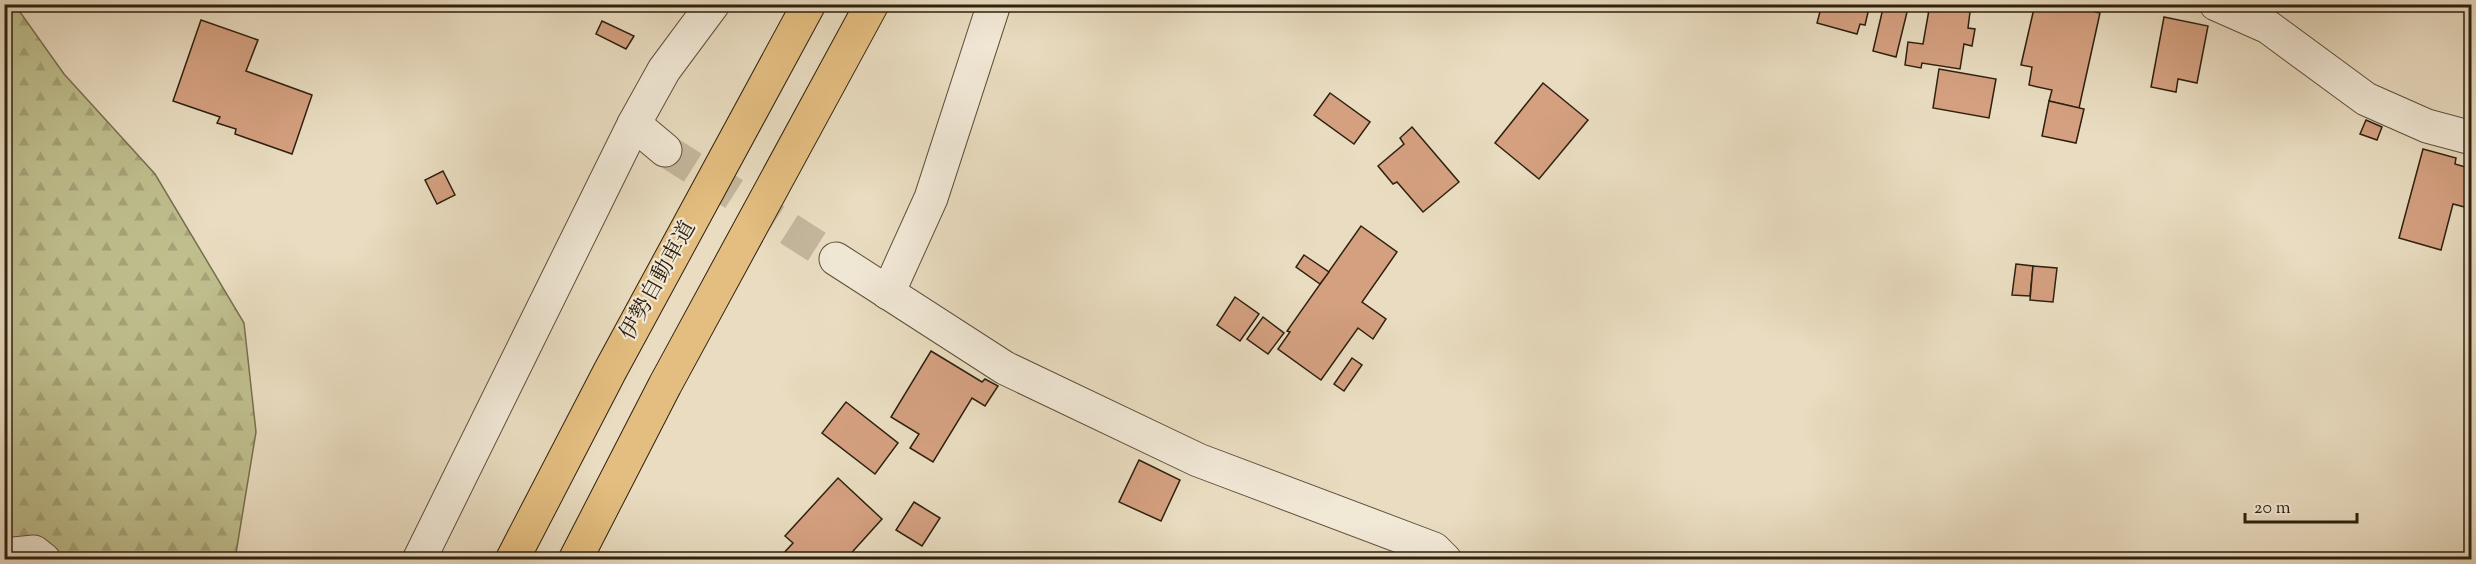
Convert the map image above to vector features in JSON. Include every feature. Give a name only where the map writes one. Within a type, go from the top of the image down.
[{"type":"highway","name":"伊勢自動車道","points":[[513,560],[610,371],[809,4]]},
{"type":"highway","points":[[575,560],[665,385],[872,4]]},
{"type":"street","points":[[419,560],[634,124],[664,70],[713,4]]},
{"type":"street","points":[[888,293],[931,198],[994,4]]},
{"type":"street","points":[[2216,4],[2268,27],[2366,99],[2427,126],[2472,138]]},
{"type":"street","points":[[634,124],[665,150]]},
{"type":"street","points":[[836,259],[1005,368],[1198,460],[1434,549],[1445,560]]},
{"type":"street","points":[[4,555],[34,552],[44,560]]},
{"type":"green space","points":[[4,5],[15,5],[64,74],[155,174],[244,323],[256,432],[235,559],[5,559]]},
{"type":"building","points":[[1822,4],[1870,4],[1865,25],[1860,24],[1857,34],[1817,23]]},
{"type":"building","points":[[1884,4],[1909,4],[1896,57],[1873,51]]},
{"type":"building","points":[[1930,4],[1971,4],[1968,28],[1975,29],[1972,46],[1964,44],[1960,69],[1922,63],[1921,68],[1905,65],[1908,42],[1923,44]]},
{"type":"building","points":[[2035,4],[2063,4],[2100,13],[2079,108],[2049,101],[2052,90],[2029,85],[2032,67],[2021,65]]},
{"type":"building","points":[[2164,17],[2208,26],[2197,83],[2178,79],[2176,92],[2151,87]]},
{"type":"building","points":[[201,20],[258,40],[246,71],[312,95],[292,154],[235,134],[236,129],[217,123],[220,117],[173,101]]},
{"type":"building","points":[[602,21],[634,36],[626,49],[596,34]]},
{"type":"building","points":[[1939,69],[1996,79],[1989,118],[1933,108]]},
{"type":"building","points":[[1543,83],[1588,120],[1539,179],[1495,143]]},
{"type":"building","points":[[1330,93],[1370,122],[1354,144],[1314,115]]},
{"type":"building","points":[[2049,101],[2084,109],[2076,143],[2042,136]]},
{"type":"building","points":[[2366,120],[2382,127],[2377,140],[2360,134]]},
{"type":"building","points":[[1412,127],[1459,182],[1423,212],[1397,182],[1393,184],[1378,166],[1404,144],[1400,138]]},
{"type":"building","points":[[2423,149],[2456,158],[2455,164],[2472,169],[2472,209],[2453,204],[2441,250],[2399,238]]},
{"type":"building","points":[[443,171],[455,195],[437,204],[425,180]]},
{"type":"building","points":[[1361,226],[1397,252],[1362,302],[1386,319],[1373,339],[1358,328],[1321,380],[1278,349],[1290,332],[1287,331]]},
{"type":"building","points":[[1304,255],[1329,272],[1320,284],[1296,267]]},
{"type":"building","points":[[2016,264],[2033,266],[2030,296],[2012,295]]},
{"type":"building","points":[[2033,266],[2057,268],[2053,302],[2030,300]]},
{"type":"building","points":[[1235,297],[1259,314],[1240,341],[1217,325]]},
{"type":"building","points":[[1263,317],[1284,333],[1268,354],[1247,339]]},
{"type":"building","points":[[931,351],[982,382],[985,379],[998,386],[985,406],[972,398],[933,462],[910,448],[919,434],[891,417]]},
{"type":"building","points":[[1352,358],[1362,365],[1344,391],[1334,384]]},
{"type":"building","points":[[846,402],[898,443],[875,474],[822,433]]},
{"type":"building","points":[[1139,460],[1180,480],[1161,521],[1119,502]]},
{"type":"building","points":[[838,478],[882,519],[845,560],[788,560],[782,555],[793,543],[785,536]]},
{"type":"building","points":[[914,502],[940,518],[922,546],[896,530]]},
{"type":"tunnel","points":[[665,150],[836,259]]}]
